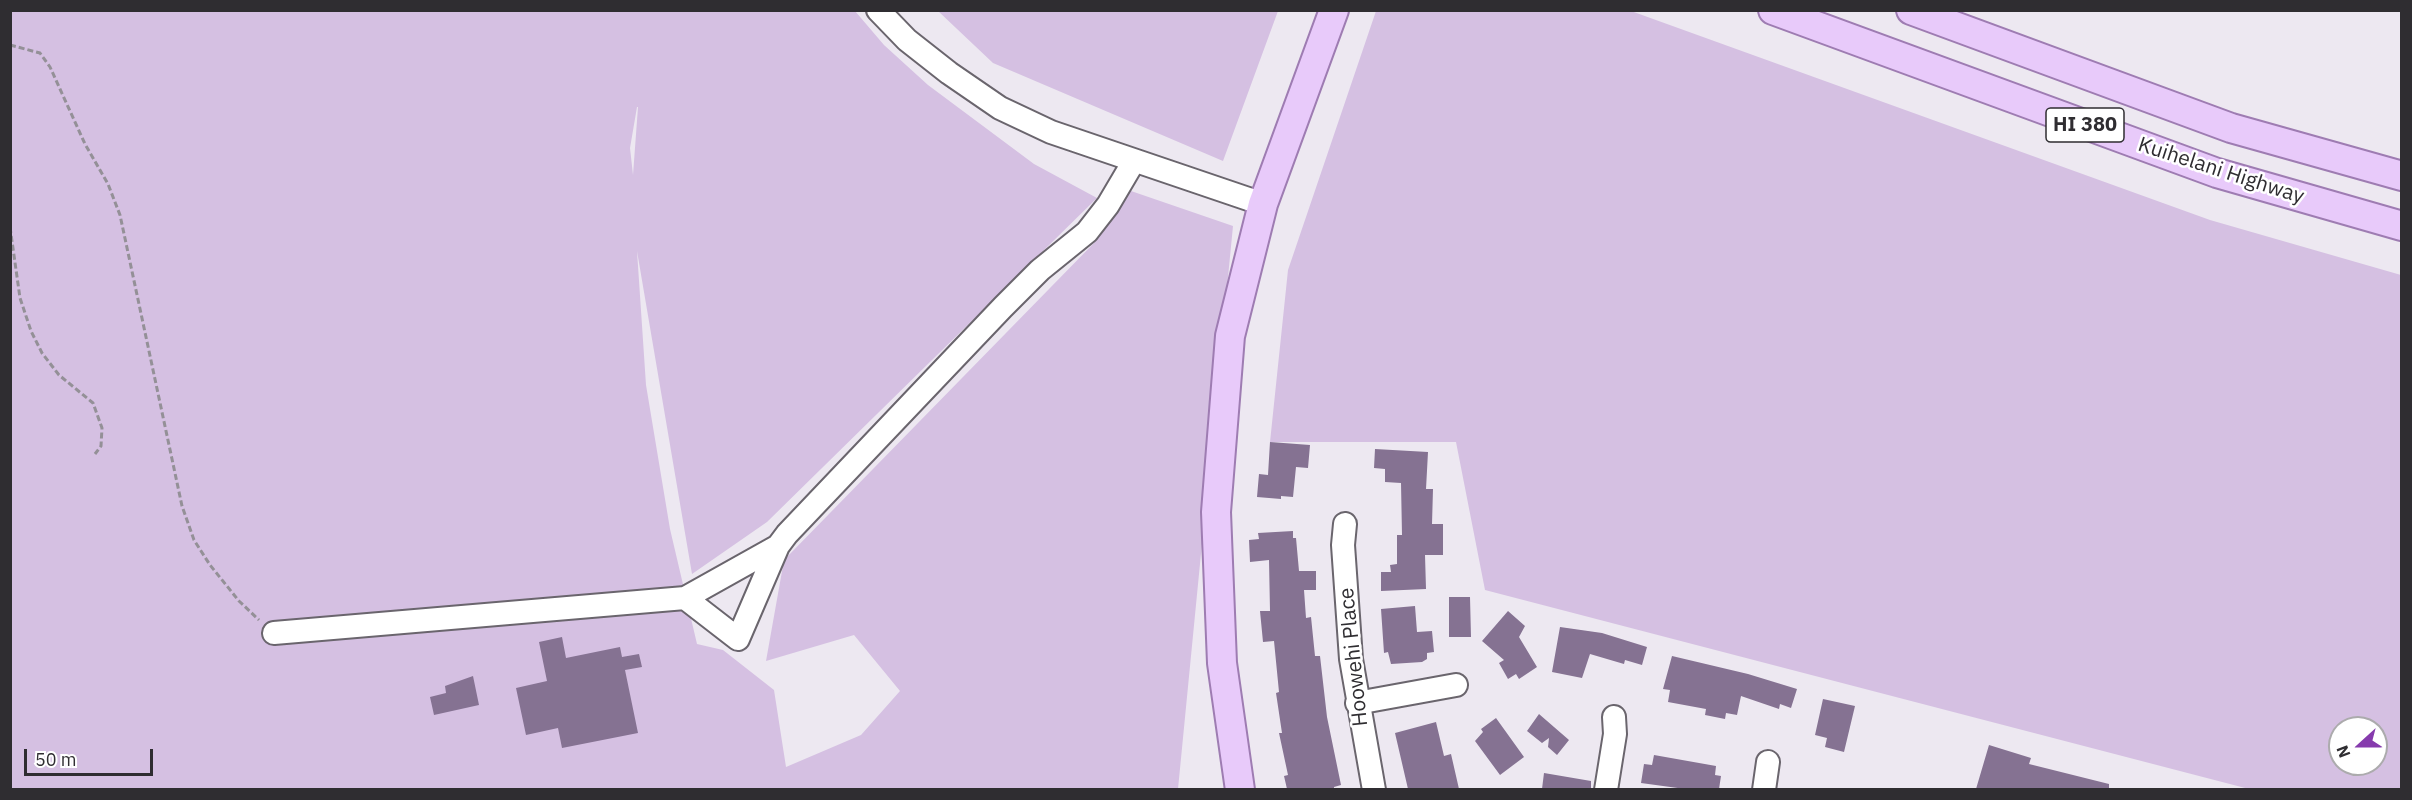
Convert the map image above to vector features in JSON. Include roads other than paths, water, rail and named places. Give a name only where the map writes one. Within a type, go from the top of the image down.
[{"type":"main road","points":[[1240,789],[1222,663],[1216,512],[1230,336],[1263,204],[1334,10]]},
{"type":"main road","name":"Kuihelani Highway","points":[[1773,10],[2217,173],[2402,226]]},
{"type":"main road","name":"Kuihelani Highway","points":[[1911,10],[2231,128],[2402,176]]},
{"type":"street","points":[[878,10],[907,40],[940,67],[1000,108],[1051,132],[1263,204]]},
{"type":"street","points":[[685,598],[738,639],[778,546],[797,523],[1003,307],[1040,270],[1087,232],[1104,211],[1134,161]]},
{"type":"street","name":"Hoowehi Place","points":[[1345,524],[1346,598],[1357,703],[1374,789]]},
{"type":"street","points":[[274,633],[685,598],[778,546]]},
{"type":"street","points":[[1357,703],[1456,685]]},
{"type":"street","points":[[1606,789],[1615,735],[1614,717]]},
{"type":"street","points":[[1764,789],[1768,762]]}]
